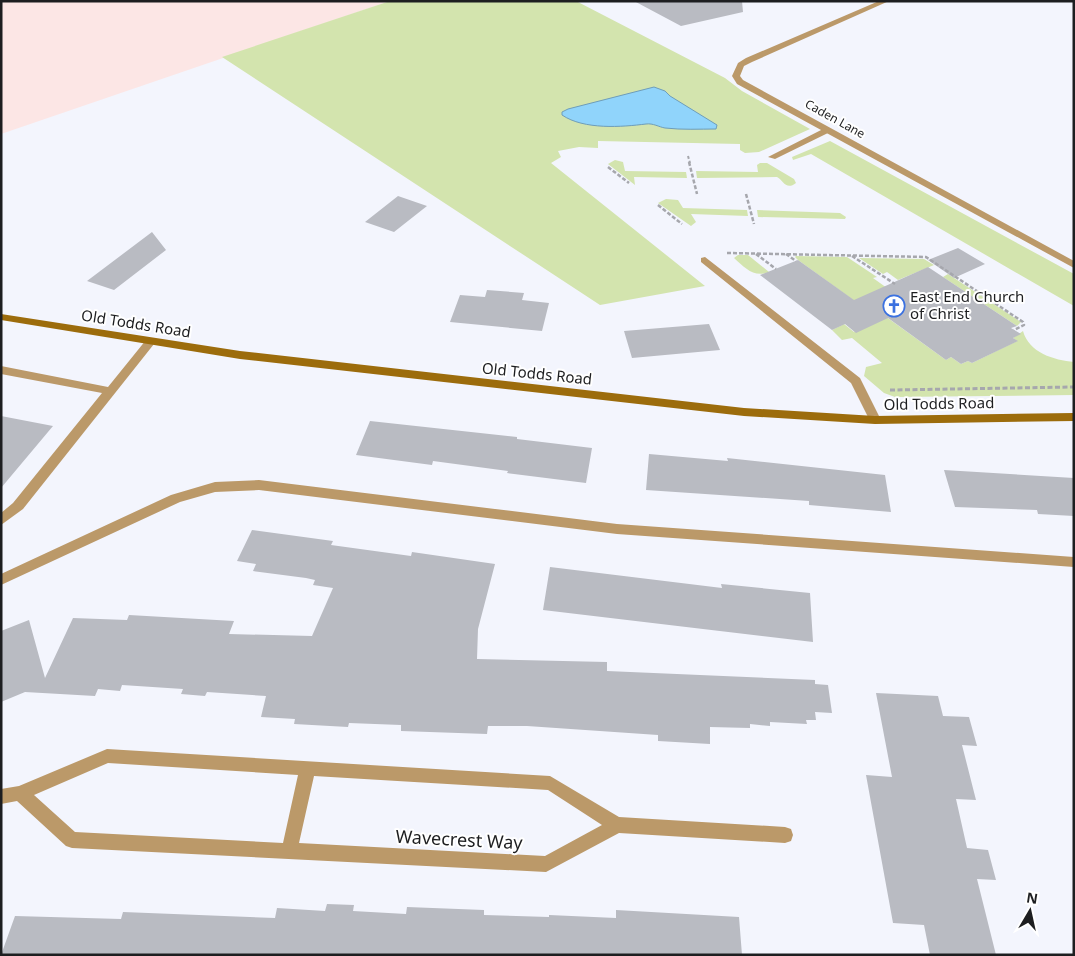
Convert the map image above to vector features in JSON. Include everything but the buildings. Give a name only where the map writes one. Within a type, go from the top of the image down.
[{"type":"main road","name":"Old Todds Road","points":[[1,317],[150,342],[414,376],[744,412],[875,420],[1074,417]]},
{"type":"street","name":"Caden Lane","points":[[886,1],[741,64],[736,72],[740,82],[1074,266]]},
{"type":"street","points":[[772,157],[827,130]]},
{"type":"street","points":[[705,260],[856,381],[875,420]]},
{"type":"street","points":[[1,520],[18,506],[150,342]]},
{"type":"street","points":[[1,370],[109,391]]},
{"type":"street","points":[[1,580],[176,498],[215,487],[259,485],[617,529],[1074,562]]},
{"type":"street","points":[[1,797],[20,794],[107,756],[550,783],[617,825],[785,835]]},
{"type":"street","points":[[288,851],[308,768]]},
{"type":"street","name":"Wavecrest Way","points":[[20,794],[72,840],[546,864],[617,825]]},
{"type":"path","points":[[688,156],[697,194]]},
{"type":"path","points":[[608,167],[628,183]]},
{"type":"path","points":[[746,194],[754,224]]},
{"type":"path","points":[[658,205],[682,224]]},
{"type":"path","points":[[731,259],[724,253],[761,252],[926,257],[1020,319],[1024,324],[1014,330]]},
{"type":"path","points":[[755,253],[776,269]]},
{"type":"path","points":[[786,254],[796,261]]},
{"type":"path","points":[[851,255],[895,284]]},
{"type":"path","points":[[890,390],[1074,387]]},
{"type":"shaded area","points":[[1,1],[390,1],[1,134]]},
{"type":"green space","points":[[390,1],[576,1],[725,78],[742,91],[810,129],[759,152],[745,153],[740,150],[740,144],[598,141],[598,148],[579,147],[558,151],[561,157],[551,163],[705,286],[600,305],[222,57]]},
{"type":"green space","points":[[830,141],[1074,274],[1074,306],[811,154],[793,160],[792,157]]},
{"type":"green space","points":[[615,160],[623,162],[625,171],[686,172],[687,178],[634,177],[635,185],[608,164]]},
{"type":"green space","points":[[767,163],[794,179],[796,183],[790,186],[777,177],[697,178],[696,171],[758,172],[757,165]]},
{"type":"green space","points":[[666,199],[678,200],[683,208],[747,210],[748,216],[691,214],[696,222],[691,226],[658,203]]},
{"type":"green space","points":[[757,210],[840,213],[846,217],[845,219],[758,217]]},
{"type":"green space","points":[[738,255],[748,255],[769,272],[759,274],[750,271],[734,258]]},
{"type":"green space","points":[[796,256],[847,257],[877,277],[873,278],[887,288],[856,302],[798,260]]},
{"type":"green space","points":[[859,258],[924,259],[934,265],[898,280],[887,272],[883,274]]},
{"type":"green space","points":[[948,274],[1021,322],[1017,326],[943,277]]},
{"type":"green space","points":[[878,311],[946,360],[951,357],[961,364],[968,361],[972,363],[1017,341],[1013,338],[1023,331],[1026,339],[1036,350],[1051,357],[1074,362],[1074,395],[895,397],[884,393],[864,376],[866,367],[882,363],[852,338],[842,340],[832,330],[844,324],[854,332]]},
{"type":"water","points":[[654,87],[665,91],[717,125],[716,129],[671,129],[649,124],[626,126],[592,125],[571,120],[562,115],[562,112],[568,109]]},
{"type":"place","name":"East End Church of Christ","points":[[894,306]]}]
